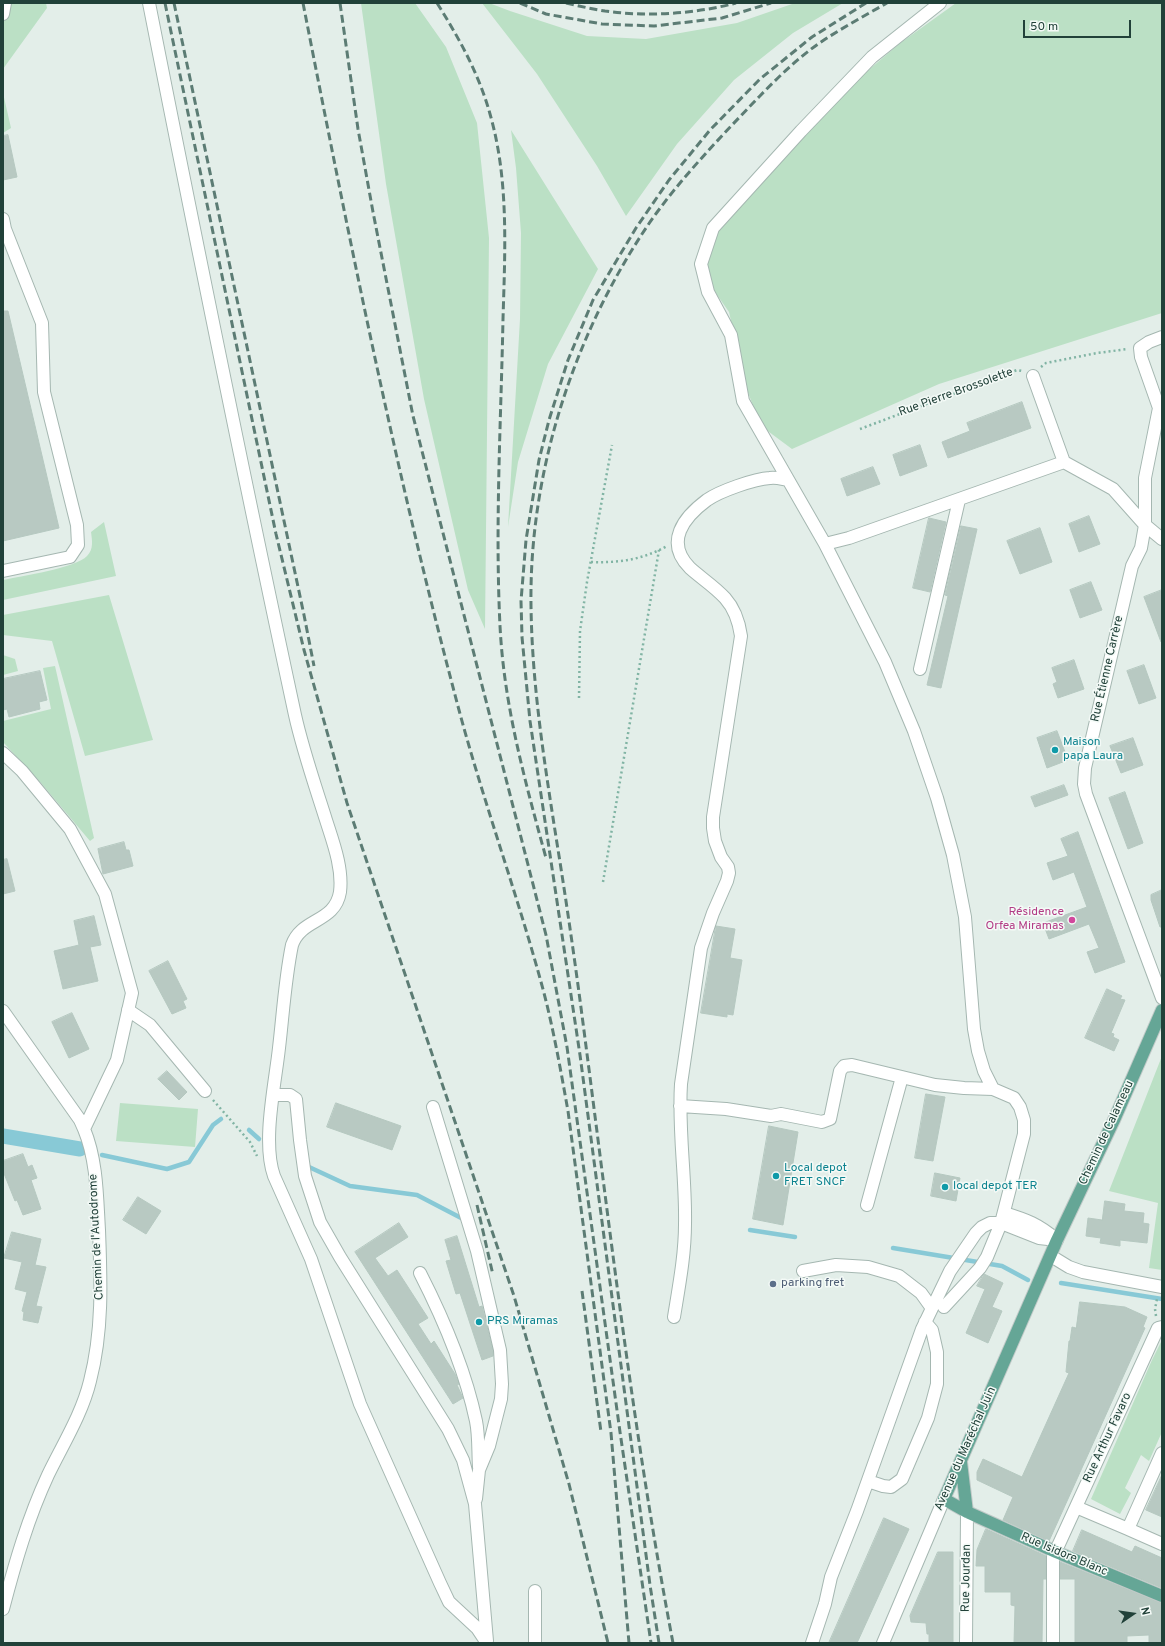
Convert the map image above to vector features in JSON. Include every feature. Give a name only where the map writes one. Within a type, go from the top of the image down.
[{"type":"main road","name":"Chemin de Calameau","points":[[1051,1256],[1057,1240],[1114,1120],[1162,1010]]},
{"type":"main road","name":"Avenue du Maréchal Juin","points":[[944,1499],[1051,1256]]},
{"type":"main road","points":[[961,1462],[967,1512]]},
{"type":"main road","name":"Rue Isidore Blanc","points":[[944,1499],[967,1512],[1056,1552],[1162,1596]]},
{"type":"street","points":[[3,14],[5,3]]},
{"type":"street","points":[[149,3],[249,499],[299,731],[335,849],[339,872],[339,894],[333,908],[298,932],[292,945],[273,1096],[270,1134],[270,1164],[311,1259],[360,1404],[450,1602],[477,1628],[487,1642]]},
{"type":"street","points":[[940,3],[872,57],[801,131],[713,228],[701,264],[708,292],[731,335],[743,401],[825,544],[884,662],[914,731],[937,798],[953,855],[965,917],[974,1029],[984,1072],[993,1089]]},
{"type":"street","points":[[3,219],[5,229],[42,323],[44,392],[77,525],[78,545],[70,557],[3,571]]},
{"type":"street","points":[[1141,352],[1149,342],[1162,337]]},
{"type":"street","name":"Rue Étienne Carrère","points":[[1141,352],[1159,408],[1145,478],[1146,525],[1141,548],[1132,566],[1085,768],[1084,784],[1086,794],[1162,998]]},
{"type":"street","name":"Rue Pierre Brossolette","points":[[1033,376],[1064,462]]},
{"type":"street","points":[[825,544],[849,538],[960,500],[1064,462],[1114,489],[1146,525],[1162,539]]},
{"type":"street","points":[[674,1317],[683,1258],[685,1225],[680,1106],[681,1084],[701,948],[729,873],[728,867],[715,841],[713,817],[741,636],[739,624],[734,611],[726,598],[689,567],[681,554],[677,540],[680,530],[687,519],[698,507],[716,494],[760,479],[772,478],[788,480]]},
{"type":"street","points":[[920,669],[960,500]]},
{"type":"street","points":[[3,753],[22,771],[70,829],[105,894],[132,993],[117,1060],[84,1129]]},
{"type":"street","points":[[128,1010],[150,1025],[205,1091]]},
{"type":"street","name":"Chemin de l'Autodrome","points":[[3,1011],[80,1120],[90,1143],[97,1192],[101,1284],[99,1337],[90,1382],[74,1424],[48,1476],[20,1546],[3,1609]]},
{"type":"street","points":[[680,1106],[726,1109],[771,1116],[781,1114],[822,1122],[830,1119],[840,1070],[844,1066],[852,1065],[935,1085],[993,1089],[1014,1098],[1020,1107],[1024,1120],[1024,1134],[1002,1218],[980,1268],[944,1307]]},
{"type":"street","points":[[867,1205],[902,1077]]},
{"type":"street","points":[[273,1096],[290,1096],[296,1100],[305,1176],[320,1222],[340,1257],[455,1442],[463,1460],[475,1504],[487,1642]]},
{"type":"street","points":[[433,1107],[476,1245],[500,1350],[502,1384],[499,1412],[489,1446],[479,1470]]},
{"type":"street","points":[[1002,1218],[1039,1238],[1057,1240]]},
{"type":"street","points":[[812,1643],[825,1604],[831,1577],[868,1481],[931,1307],[958,1259],[982,1227],[1002,1218]]},
{"type":"street","points":[[1051,1256],[1069,1267],[1083,1272],[1160,1290]]},
{"type":"street","points":[[803,1271],[836,1265],[868,1268],[899,1276],[921,1293],[931,1307]]},
{"type":"street","points":[[420,1273],[443,1318],[467,1384],[476,1421],[479,1470],[475,1504]]},
{"type":"street","points":[[868,1481],[891,1487],[902,1479],[928,1418],[938,1384],[937,1352],[932,1330],[925,1322]]},
{"type":"street","name":"Rue Arthur Favaro","points":[[1053,1643],[1053,1557],[1158,1328],[1162,1327]]},
{"type":"street","points":[[1128,1529],[1162,1453]]},
{"type":"street","name":"Avenue du Maréchal Juin","points":[[883,1643],[944,1499]]},
{"type":"street","points":[[1076,1507],[1162,1544]]},
{"type":"street","name":"Rue Jourdan","points":[[966,1643],[967,1512]]},
{"type":"street","points":[[535,1592],[535,1643]]},
{"type":"path","points":[[1033,376],[1040,367],[1046,363],[1098,353],[1141,352]]},
{"type":"path","name":"Rue Pierre Brossolette","points":[[860,429],[1017,370],[1027,371],[1033,376]]},
{"type":"path","points":[[579,698],[580,631],[612,445]]},
{"type":"path","points":[[591,562],[612,563],[634,560],[659,550],[677,540]]},
{"type":"path","points":[[603,882],[659,550]]},
{"type":"path","points":[[205,1091],[250,1142],[260,1160]]},
{"type":"path","points":[[1155,1309],[1160,1290]]},
{"type":"green space","points":[[3,3],[46,3],[47,8],[3,69]]},
{"type":"green space","points":[[361,3],[415,3],[446,47],[477,123],[489,238],[485,629],[468,590],[424,399],[386,184]]},
{"type":"green space","points":[[482,3],[489,3],[587,36],[646,39],[737,23],[795,3],[843,3],[793,33],[734,80],[677,144],[626,216],[597,166],[537,74]]},
{"type":"green space","points":[[956,3],[1162,3],[1162,313],[939,384],[792,449],[761,426],[747,390],[729,312],[713,289],[706,272],[705,250],[715,231],[830,103],[899,44]]},
{"type":"green space","points":[[3,93],[11,128],[3,133]]},
{"type":"green space","points":[[511,130],[598,269],[548,364],[518,462],[508,527],[520,319],[521,233],[516,168]]},
{"type":"green space","points":[[104,522],[116,576],[3,600],[3,580],[61,568],[87,556],[92,547],[91,532]]},
{"type":"green space","points":[[109,595],[153,740],[85,756],[52,641],[3,635],[3,615]]},
{"type":"green space","points":[[3,655],[15,659],[18,671],[3,675]]},
{"type":"green space","points":[[55,666],[94,838],[90,841],[41,783],[3,742],[3,721],[51,709],[43,668]]},
{"type":"green space","points":[[1162,1056],[1162,1270],[1149,1268],[1158,1203],[1109,1191]]},
{"type":"green space","points":[[120,1103],[198,1109],[195,1147],[116,1141]]},
{"type":"green space","points":[[1162,1340],[1162,1432],[1149,1461],[1141,1455],[1125,1488],[1131,1493],[1120,1514],[1091,1499]]},
{"type":"building","points":[[8,135],[17,177],[3,180],[3,136]]},
{"type":"building","points":[[3,311],[8,311],[59,528],[3,541]]},
{"type":"building","points":[[1022,402],[1031,428],[948,458],[942,442],[970,431],[967,423]]},
{"type":"building","points":[[920,445],[927,466],[900,476],[893,455]]},
{"type":"building","points":[[873,467],[880,484],[847,496],[841,479]]},
{"type":"building","points":[[1089,516],[1100,544],[1079,552],[1069,524]]},
{"type":"building","points":[[929,518],[946,522],[930,592],[913,588]]},
{"type":"building","points":[[961,526],[977,529],[941,688],[927,685],[948,596],[945,595]]},
{"type":"building","points":[[1040,528],[1052,562],[1020,574],[1007,541]]},
{"type":"building","points":[[1091,582],[1102,610],[1080,618],[1070,590]]},
{"type":"building","points":[[1162,590],[1162,642],[1161,642],[1144,597]]},
{"type":"building","points":[[1074,660],[1084,689],[1058,698],[1053,684],[1057,682],[1052,668]]},
{"type":"building","points":[[1144,665],[1156,698],[1139,704],[1127,671]]},
{"type":"building","points":[[40,671],[47,700],[39,702],[40,709],[9,717],[7,709],[3,710],[3,679]]},
{"type":"building","name":"Maison papa Laura","points":[[1057,731],[1068,760],[1047,768],[1037,738]]},
{"type":"building","points":[[1133,738],[1143,765],[1121,773],[1110,746]]},
{"type":"building","points":[[1064,785],[1068,795],[1035,807],[1031,797]]},
{"type":"building","points":[[1125,792],[1143,843],[1128,849],[1109,798]]},
{"type":"building","points":[[1078,832],[1125,962],[1095,973],[1087,952],[1099,948],[1089,924],[1049,939],[1043,923],[1087,907],[1074,872],[1053,880],[1047,863],[1068,856],[1061,839]]},
{"type":"building","points":[[124,842],[126,850],[129,850],[133,866],[103,874],[98,849]]},
{"type":"building","points":[[7,859],[15,891],[3,894],[3,860]]},
{"type":"building","points":[[1162,890],[1162,927],[1160,927],[1151,900],[1151,895]]},
{"type":"building","points":[[94,916],[101,945],[90,947],[98,981],[63,989],[54,951],[79,945],[74,921]]},
{"type":"building","points":[[716,926],[735,929],[730,958],[742,960],[733,1015],[727,1014],[727,1017],[701,1013]]},
{"type":"building","points":[[168,961],[187,999],[183,1001],[186,1008],[172,1014],[149,971]]},
{"type":"building","points":[[1107,989],[1122,996],[1120,999],[1125,1000],[1111,1033],[1114,1034],[1113,1037],[1119,1040],[1114,1051],[1085,1038]]},
{"type":"building","points":[[72,1013],[89,1049],[69,1058],[52,1022]]},
{"type":"building","points":[[167,1071],[187,1092],[179,1100],[158,1079]]},
{"type":"building","points":[[926,1094],[945,1097],[933,1161],[915,1158]]},
{"type":"building","points":[[336,1103],[401,1126],[392,1150],[327,1127]]},
{"type":"building","name":"Local depot FRET SNCF","points":[[769,1126],[798,1132],[783,1225],[753,1219]]},
{"type":"building","points":[[23,1154],[28,1167],[32,1165],[37,1178],[31,1180],[41,1209],[23,1215],[17,1200],[15,1201],[3,1171],[3,1161]]},
{"type":"building","name":"local depot TER","points":[[935,1173],[960,1178],[956,1201],[931,1196]]},
{"type":"building","points":[[138,1197],[161,1211],[146,1234],[123,1220]]},
{"type":"building","points":[[1105,1201],[1125,1204],[1124,1211],[1144,1213],[1143,1223],[1149,1224],[1147,1243],[1120,1240],[1120,1246],[1100,1243],[1101,1238],[1086,1236],[1088,1218],[1102,1220]]},
{"type":"building","points":[[399,1223],[408,1237],[375,1258],[388,1276],[397,1270],[428,1318],[418,1324],[431,1344],[434,1341],[455,1374],[459,1384],[457,1385],[463,1398],[453,1404],[355,1252]]},
{"type":"building","points":[[12,1232],[41,1239],[35,1265],[46,1267],[36,1306],[42,1307],[38,1323],[23,1320],[24,1312],[22,1311],[27,1292],[15,1289],[22,1262],[4,1258]]},
{"type":"building","points":[[457,1236],[479,1307],[482,1306],[493,1351],[493,1356],[482,1360],[460,1293],[456,1294],[446,1261],[451,1260],[445,1240]]},
{"type":"building","points":[[984,1274],[1003,1283],[992,1307],[1002,1311],[988,1343],[966,1333],[985,1289],[977,1286]]},
{"type":"building","points":[[1080,1302],[1125,1307],[1147,1317],[1143,1327],[1145,1328],[1049,1541],[1003,1520],[1013,1497],[977,1480],[977,1472],[983,1459],[1022,1477],[1069,1373],[1066,1372],[1069,1341],[1072,1327],[1076,1328]]},
{"type":"building","points":[[1162,1475],[1162,1517],[1146,1510]]},
{"type":"building","points":[[884,1518],[909,1529],[857,1643],[829,1643]]},
{"type":"building","points":[[986,1529],[1046,1556],[1046,1579],[1043,1579],[1042,1643],[1014,1643],[1015,1606],[1011,1605],[1011,1592],[985,1592],[985,1566],[976,1566],[977,1550]]},
{"type":"building","points":[[1082,1530],[1132,1552],[1135,1546],[1162,1558],[1162,1588],[1073,1551]]},
{"type":"building","points":[[938,1552],[953,1552],[953,1643],[929,1643],[929,1634],[927,1634],[926,1623],[911,1622],[910,1616]]},
{"type":"building","points":[[1060,1562],[1162,1603],[1162,1643],[1149,1643],[1149,1635],[1127,1636],[1127,1643],[1075,1643],[1075,1579],[1060,1579]]},
{"type":"waterway","points":[[102,1155],[167,1169],[189,1162],[213,1125],[221,1119]]},
{"type":"waterway","points":[[249,1130],[259,1139]]},
{"type":"waterway","points":[[3,1136],[80,1149]]},
{"type":"waterway","points":[[309,1167],[350,1186],[417,1195],[465,1220]]},
{"type":"waterway","points":[[750,1230],[795,1237]]},
{"type":"waterway","points":[[893,1248],[1002,1266],[1028,1280]]},
{"type":"waterway","points":[[1061,1283],[1162,1299]]},
{"type":"railway","points":[[165,3],[276,534],[304,650],[347,803],[514,1296],[569,1484],[608,1643]]},
{"type":"railway","points":[[174,3],[314,666]]},
{"type":"railway","points":[[303,3],[337,176],[411,520],[464,729],[544,993],[557,1052],[568,1111],[611,1433],[629,1643]]},
{"type":"railway","points":[[340,3],[358,129],[413,416],[546,935],[567,1047],[620,1432],[651,1643]]},
{"type":"railway","points":[[437,3],[461,43],[480,85],[490,114],[500,164],[503,190],[505,241],[498,511],[500,626],[502,656],[511,714],[523,772],[546,858]]},
{"type":"railway","points":[[520,3],[546,14],[602,24],[654,26],[722,18],[771,3]]},
{"type":"railway","points":[[566,3],[605,11],[638,14],[687,12],[736,3]]},
{"type":"railway","points":[[659,1643],[580,1055],[530,721],[522,637],[521,601],[526,540],[539,460],[549,420],[568,360],[593,300],[636,228],[669,180],[710,130],[760,79],[812,37],[866,3]]},
{"type":"railway","points":[[673,1643],[646,1489],[613,1256],[577,976],[539,722],[531,606],[532,557],[538,508],[547,460],[559,412],[575,365],[594,320],[617,276],[652,219],[685,177],[709,150],[753,103],[785,72],[818,44],[887,3]]},
{"type":"railway","points":[[477,1205],[493,1275]]},
{"type":"railway","points":[[582,1291],[601,1432]]},
{"type":"place","name":"Maison papa Laura","points":[[1055,750]]},
{"type":"place","name":"Résidence Orfea Miramas","points":[[1072,920]]},
{"type":"place","name":"Local depot FRET SNCF","points":[[776,1176]]},
{"type":"place","name":"local depot TER","points":[[945,1187]]},
{"type":"place","name":"parking fret","points":[[773,1284]]},
{"type":"place","name":"PRS Miramas","points":[[479,1322]]}]
